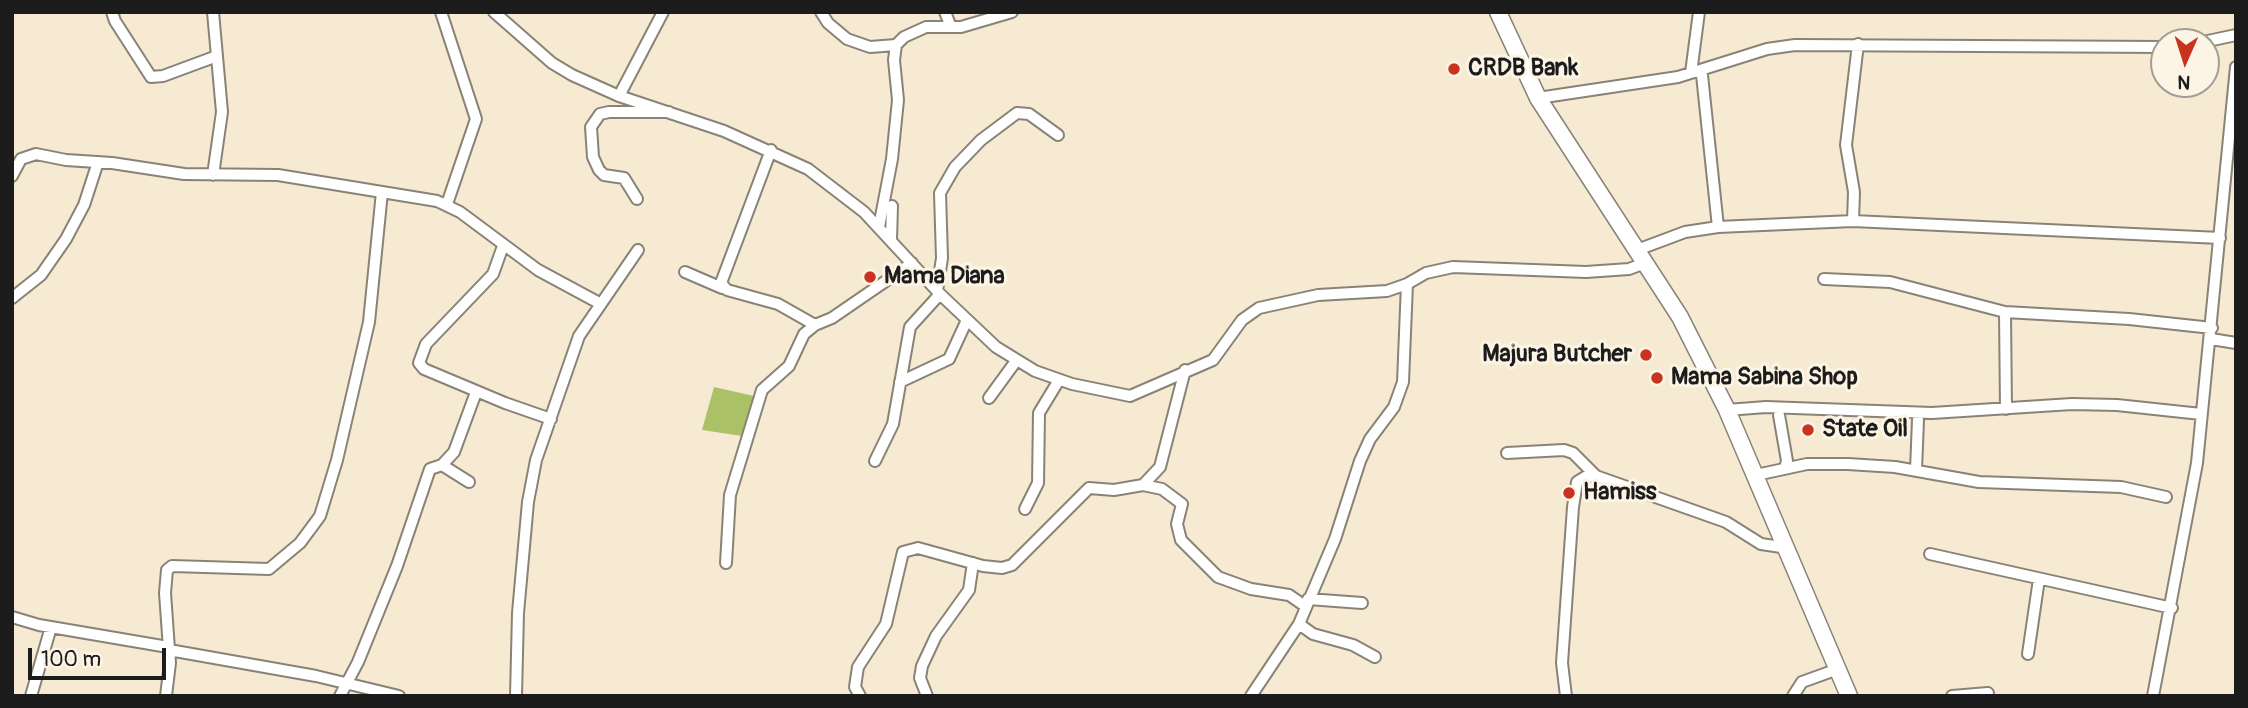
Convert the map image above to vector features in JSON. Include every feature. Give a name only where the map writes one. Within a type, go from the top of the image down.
[{"type":"highway","points":[[1497,12],[1538,99],[1680,317],[1756,475],[1849,696]]},
{"type":"street","points":[[113,12],[114,21],[151,76],[163,76],[217,56]]},
{"type":"street","points":[[213,12],[222,112],[214,174]]},
{"type":"street","points":[[441,12],[477,119],[447,204]]},
{"type":"street","points":[[494,12],[552,63],[619,96],[672,111],[771,150],[825,181],[879,227],[938,293],[1016,360],[1059,380],[1130,396],[1213,360],[1242,320],[1259,308],[1318,295],[1387,291],[1407,284],[1426,272],[1454,267],[1586,272],[1629,269],[1641,257],[1685,232],[1718,227],[1853,220],[2220,238]]},
{"type":"street","points":[[619,96],[663,12]]},
{"type":"street","points":[[821,12],[828,23],[847,39],[870,47],[896,44],[904,37],[926,27],[979,23],[1012,12]]},
{"type":"street","points":[[945,12],[951,27]]},
{"type":"street","points":[[1699,12],[1696,74],[1718,227]]},
{"type":"street","points":[[879,227],[892,159],[898,100],[894,60],[896,44]]},
{"type":"street","points":[[1538,99],[1696,74],[1786,46],[1858,44],[2150,47]]},
{"type":"street","points":[[1853,220],[1854,192],[1846,145],[1858,44]]},
{"type":"street","points":[[2153,696],[2172,608],[2197,463],[2212,333],[2236,66]]},
{"type":"street","points":[[638,199],[624,178],[604,175],[599,170],[593,157],[591,127],[600,114],[672,111]]},
{"type":"street","points":[[875,461],[890,435],[910,327],[938,293],[942,258],[940,193],[955,167],[981,140],[1017,113],[1029,114],[1058,135]]},
{"type":"street","points":[[722,288],[720,278],[771,150]]},
{"type":"street","points":[[12,176],[21,159],[28,155],[184,174],[278,175],[447,204],[538,270],[601,304]]},
{"type":"street","points":[[12,298],[41,275],[66,239],[85,205],[97,162]]},
{"type":"street","points":[[166,696],[169,649],[164,578],[167,570],[172,566],[268,569],[300,542],[320,516],[337,460],[369,322],[382,192]]},
{"type":"street","points":[[891,240],[892,206]]},
{"type":"street","points":[[503,246],[494,274],[426,344],[419,363],[424,369],[505,404],[551,419]]},
{"type":"street","points":[[516,696],[519,667],[518,613],[528,502],[537,460],[575,345],[638,250]]},
{"type":"street","points":[[726,563],[730,495],[762,390],[789,366],[804,334],[912,263]]},
{"type":"street","points":[[685,272],[722,288],[778,304],[815,325]]},
{"type":"street","points":[[1824,279],[1891,282],[2005,312],[2140,320],[2212,333],[2236,343]]},
{"type":"street","points":[[1251,696],[1299,624],[1335,539],[1360,461],[1370,439],[1394,407],[1403,382],[1407,284]]},
{"type":"street","points":[[2005,312],[2006,409]]},
{"type":"street","points":[[900,382],[948,359],[967,320]]},
{"type":"street","points":[[989,398],[1016,360]]},
{"type":"street","points":[[1143,485],[1160,467],[1185,370]]},
{"type":"street","points":[[1025,509],[1038,483],[1039,412],[1059,380]]},
{"type":"street","points":[[340,696],[348,683],[397,566],[430,469],[442,465],[454,452],[475,395]]},
{"type":"street","points":[[1727,410],[1766,407],[1932,412],[2117,405],[2202,414]]},
{"type":"street","points":[[1779,415],[1787,461],[1785,468]]},
{"type":"street","points":[[1916,470],[1918,420]]},
{"type":"street","points":[[1507,453],[1563,450],[1573,453],[1596,476]]},
{"type":"street","points":[[1756,475],[1807,464],[1848,464],[1916,470],[1979,482],[2121,487],[2166,497]]},
{"type":"street","points":[[442,465],[469,482]]},
{"type":"street","points":[[1566,696],[1562,663],[1577,482],[1585,477],[1596,476],[1726,522],[1761,544],[1788,548]]},
{"type":"street","points":[[860,696],[855,687],[858,667],[886,624],[903,552],[918,548],[972,563],[1002,568],[1012,565],[1088,488],[1114,490],[1143,485],[1162,489],[1182,504],[1177,524],[1181,540],[1218,577],[1251,589],[1289,595],[1307,603],[1362,603]]},
{"type":"street","points":[[1930,554],[2172,608]]},
{"type":"street","points":[[927,696],[920,678],[922,666],[936,636],[969,590],[972,563]]},
{"type":"street","points":[[2028,654],[2039,579]]},
{"type":"street","points":[[12,617],[51,627],[348,683],[398,696]]},
{"type":"street","points":[[1299,624],[1313,634],[1353,645],[1375,657]]},
{"type":"street","points":[[30,696],[51,627]]},
{"type":"street","points":[[1793,696],[1801,682],[1838,669]]},
{"type":"street","points":[[1952,696],[1988,693]]},
{"type":"green space","points":[[714,387],[754,396],[742,436],[702,430]]},
{"type":"place","name":"CRDB Bank","points":[[1454,69]]},
{"type":"place","name":"Mama Diana","points":[[870,277]]},
{"type":"place","name":"Majura Butcher","points":[[1646,355]]},
{"type":"place","name":"Mama Sabina Shop","points":[[1657,378]]},
{"type":"place","name":"State Oil","points":[[1808,430]]},
{"type":"place","name":"Hamiss","points":[[1569,493]]}]
